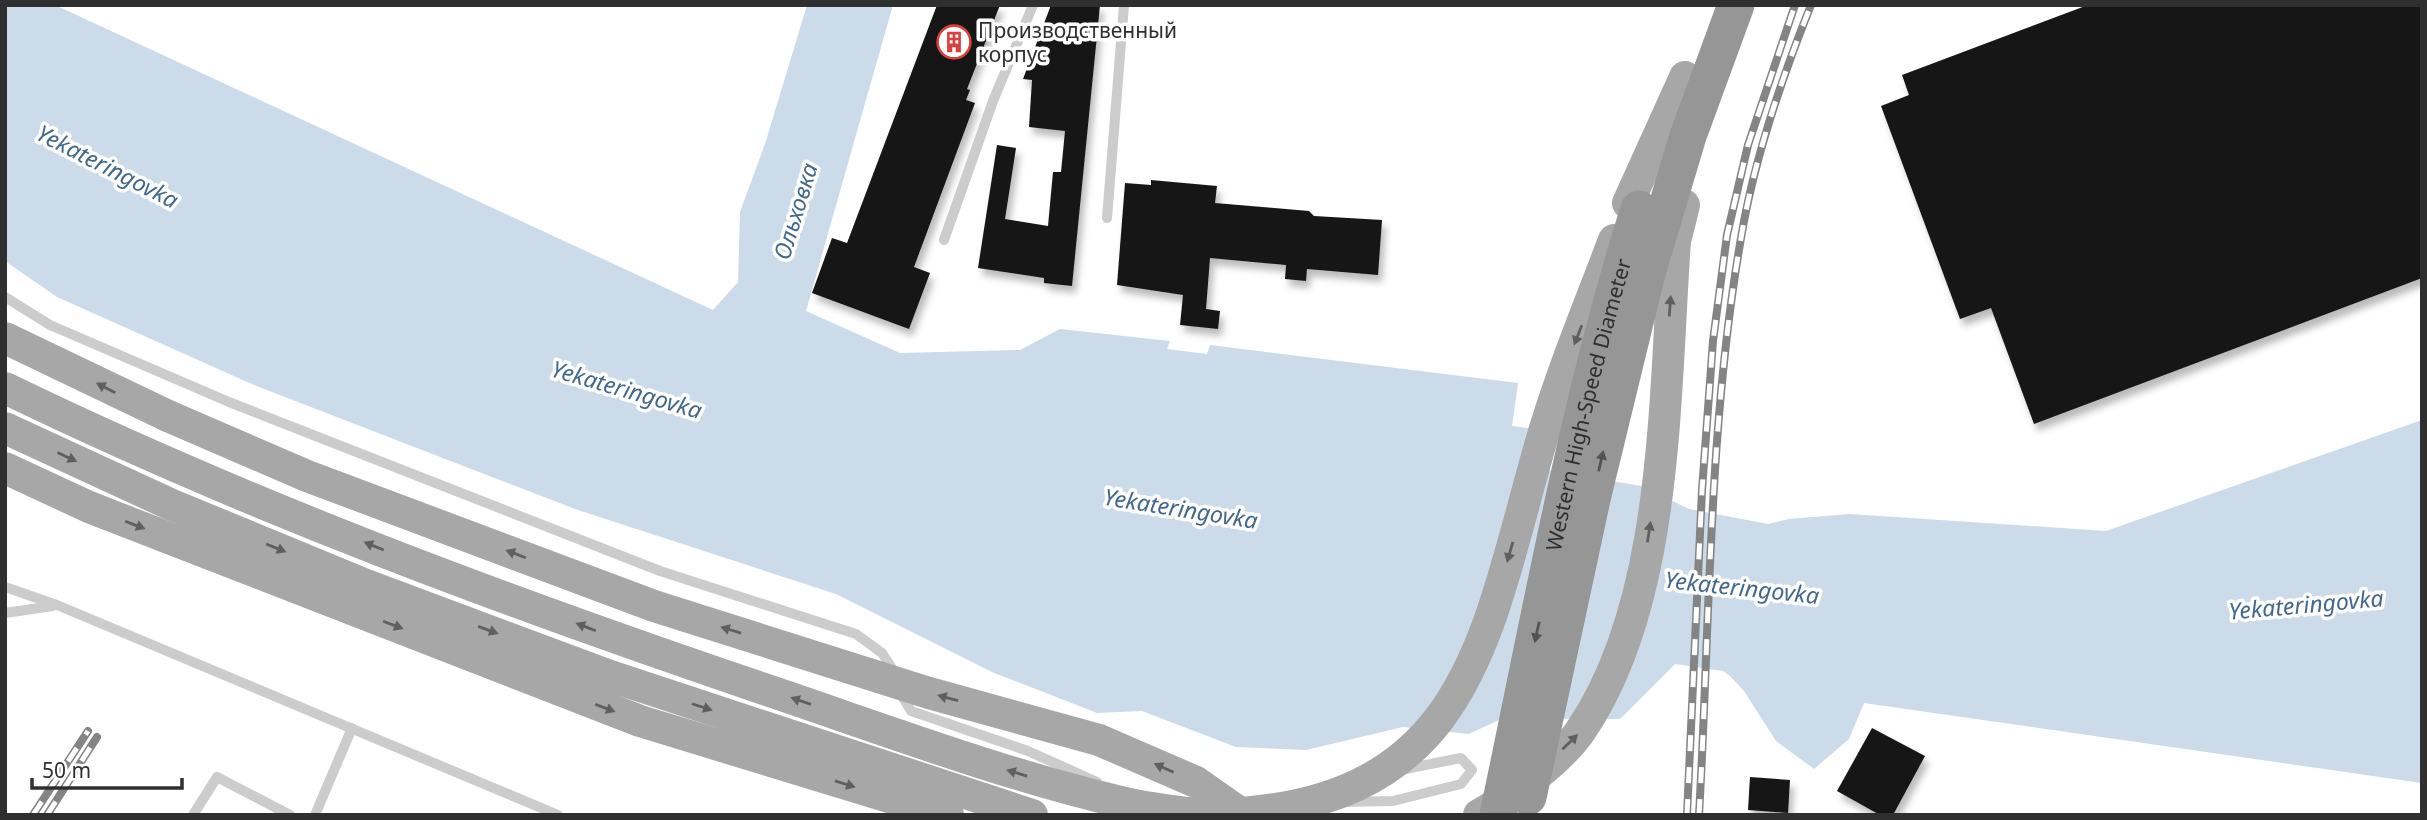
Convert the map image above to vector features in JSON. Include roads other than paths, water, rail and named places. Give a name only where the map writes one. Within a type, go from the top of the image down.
[{"type":"highway","name":"Western High-Speed Diameter","points":[[1498,815],[1565,499],[1620,269],[1685,77],[1716,5]]},
{"type":"highway","name":"Western High-Speed Diameter","points":[[1524,815],[1598,474],[1647,273],[1688,135],[1736,5]]},
{"type":"main road","points":[[1479,815],[1530,780],[1580,732],[1611,677],[1636,612],[1658,478],[1675,241],[1736,5]]},
{"type":"main road","points":[[5,388],[184,468],[380,548],[646,649],[1021,775],[1123,803],[1264,812],[1328,799],[1401,761],[1449,709],[1489,628],[1556,391],[1628,203],[1685,77]]},
{"type":"main road","points":[[5,338],[168,416],[307,476],[654,606],[929,693],[1099,740],[1196,782],[1243,815]]},
{"type":"main road","points":[[5,428],[172,505],[366,585],[610,676],[1032,815]]},
{"type":"main road","points":[[5,468],[89,507],[640,721],[948,815]]},
{"type":"lane","points":[[944,240],[993,101],[1033,5]]},
{"type":"lane","points":[[1107,218],[1124,5]]},
{"type":"lane","points":[[5,297],[50,326],[242,407],[660,570],[856,634],[882,653],[894,672],[901,695],[911,711],[1028,751],[1131,797],[1198,808],[1281,802],[1393,801],[1461,784],[1472,770],[1461,758],[1388,772],[1281,802]]},
{"type":"lane","points":[[5,587],[57,606],[558,815]]},
{"type":"lane","points":[[5,613],[57,606]]},
{"type":"lane","points":[[315,815],[352,728]]},
{"type":"lane","points":[[193,815],[217,777],[290,815]]},
{"type":"water","points":[[5,5],[55,5],[713,310],[738,282],[740,212],[765,144],[807,5],[893,5],[806,311],[900,353],[1020,350],[1060,329],[1170,341],[1167,349],[1207,354],[1210,345],[1518,383],[1512,426],[1537,429],[1543,469],[1641,486],[1689,509],[1768,524],[1789,519],[1850,514],[2106,531],[2422,420],[2422,783],[1864,703],[1849,739],[1814,769],[1776,741],[1744,691],[1730,676],[1723,671],[1675,664],[1620,719],[1501,719],[1469,734],[1403,727],[1306,750],[1236,747],[1142,711],[1097,713],[992,672],[836,594],[575,509],[254,385],[57,297],[5,261]]},
{"type":"railway","points":[[1687,815],[1702,490],[1713,341],[1727,235],[1748,145],[1795,5]]},
{"type":"railway","points":[[1699,815],[1716,453],[1730,309],[1741,238],[1761,149],[1811,5]]},
{"type":"railway","points":[[33,815],[88,731]]},
{"type":"railway","points":[[47,815],[97,737]]},
{"type":"place","name":"Производственный корпус","points":[[954,42]]},
{"type":"water label","name":"Yekateringovka","points":[[108,166]]},
{"type":"water label","name":"Ольховка","points":[[795,211]]},
{"type":"water label","name":"Yekateringovka","points":[[627,389]]},
{"type":"water label","name":"Yekateringovka","points":[[1181,508]]},
{"type":"water label","name":"Yekateringovka","points":[[1742,587]]},
{"type":"water label","name":"Yekateringovka","points":[[2306,604]]}]
